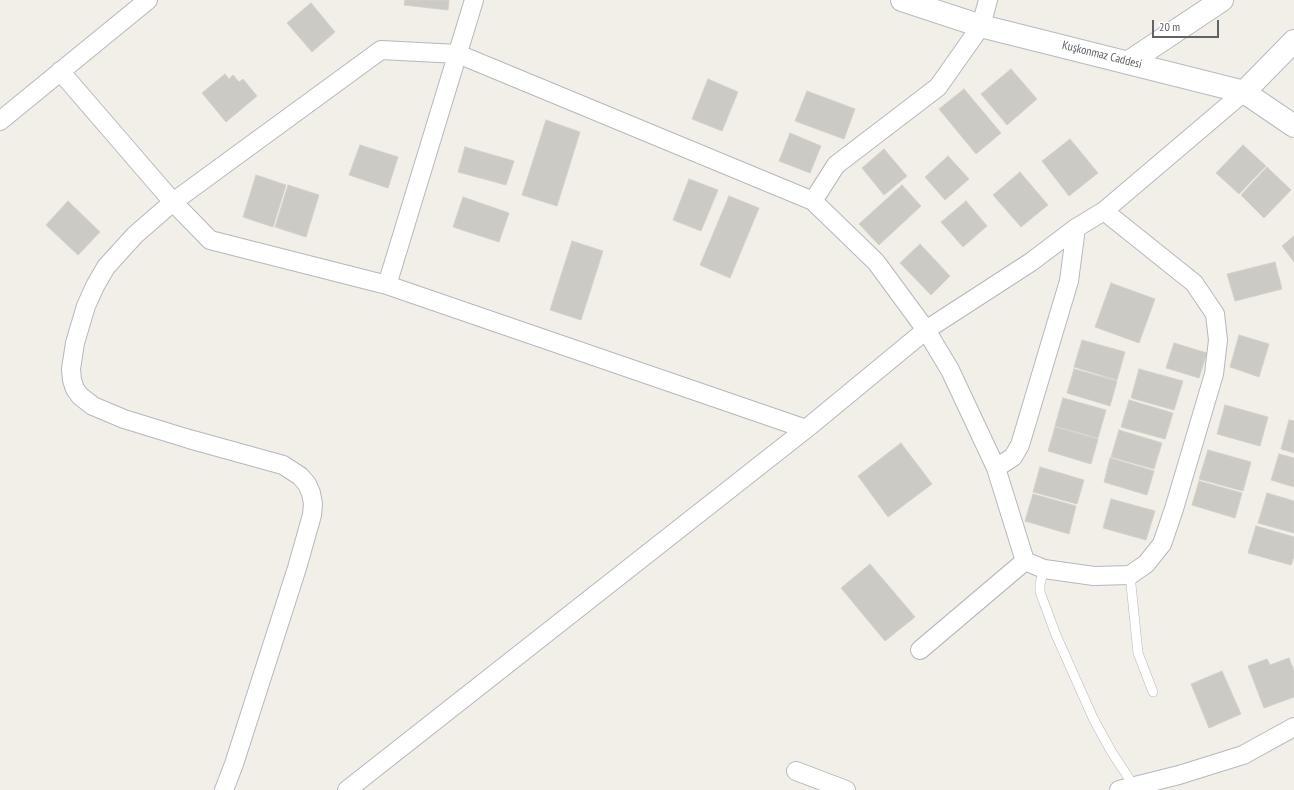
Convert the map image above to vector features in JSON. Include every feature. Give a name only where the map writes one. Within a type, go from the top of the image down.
[{"type":"street","points":[[0,121],[148,0]]},
{"type":"street","points":[[387,285],[474,0]]},
{"type":"street","name":"Kuşkonmaz Caddesi","points":[[902,0],[981,26],[1244,92],[1294,126]]},
{"type":"street","points":[[813,201],[836,165],[938,87],[981,26],[988,0]]},
{"type":"street","points":[[1129,62],[1222,0]]},
{"type":"street","points":[[347,790],[806,429],[926,330],[1031,262],[1076,228],[1104,211],[1244,92],[1294,42]]},
{"type":"street","points":[[224,790],[297,568],[312,515],[313,504],[311,493],[300,476],[283,465],[189,439],[124,418],[93,406],[83,399],[75,389],[70,369],[79,328],[86,306],[95,286],[106,267],[135,235],[173,202],[381,50],[458,54],[813,201],[876,262],[926,330],[950,370],[996,468],[1026,561],[1044,569],[1094,576],[1130,575],[1146,564],[1162,544],[1174,509],[1214,374],[1218,340],[1216,314],[1194,283],[1104,211]]},
{"type":"street","points":[[60,71],[173,202],[210,240],[387,285],[806,429]]},
{"type":"street","points":[[996,468],[1013,457],[1020,445],[1069,281],[1076,228]]},
{"type":"street","points":[[920,650],[1026,561]]},
{"type":"street","points":[[1126,788],[1178,775],[1243,755],[1294,727]]},
{"type":"street","points":[[796,771],[846,790]]},
{"type":"lane","points":[[1044,569],[1040,584],[1040,592],[1056,635],[1093,718],[1111,751],[1126,788]]},
{"type":"lane","points":[[1130,575],[1138,653],[1153,692]]},
{"type":"building","points":[[405,0],[449,0],[448,10],[404,5]]},
{"type":"building","points":[[311,3],[335,32],[312,52],[287,23]]},
{"type":"building","points":[[1011,69],[1037,99],[1007,125],[981,94]]},
{"type":"building","points":[[225,74],[229,79],[233,75],[239,82],[243,79],[257,96],[226,122],[202,93]]},
{"type":"building","points":[[708,79],[738,92],[722,131],[692,119]]},
{"type":"building","points":[[964,89],[1001,133],[976,154],[939,109]]},
{"type":"building","points":[[807,91],[855,109],[844,139],[795,121]]},
{"type":"building","points":[[546,120],[580,132],[557,206],[522,195]]},
{"type":"building","points":[[790,133],[821,146],[810,173],[779,161]]},
{"type":"building","points":[[1070,139],[1098,173],[1069,196],[1042,161]]},
{"type":"building","points":[[360,145],[398,157],[388,188],[349,175]]},
{"type":"building","points":[[1243,145],[1266,166],[1239,194],[1216,173]]},
{"type":"building","points":[[465,147],[514,161],[506,185],[458,172]]},
{"type":"building","points":[[884,149],[907,176],[884,195],[862,168]]},
{"type":"building","points":[[948,156],[969,179],[945,200],[925,177]]},
{"type":"building","points":[[1267,167],[1291,190],[1264,218],[1241,195]]},
{"type":"building","points":[[1020,172],[1048,205],[1021,227],[993,195]]},
{"type":"building","points":[[256,175],[286,185],[273,227],[243,217]]},
{"type":"building","points":[[689,179],[718,190],[701,231],[673,220]]},
{"type":"building","points":[[288,185],[319,195],[306,237],[275,227]]},
{"type":"building","points":[[902,185],[921,206],[879,245],[859,224]]},
{"type":"building","points":[[729,196],[759,208],[730,278],[700,265]]},
{"type":"building","points":[[463,197],[509,213],[499,242],[453,227]]},
{"type":"building","points":[[68,201],[100,232],[78,255],[46,225]]},
{"type":"building","points":[[966,201],[987,226],[963,247],[941,222]]},
{"type":"building","points":[[1294,236],[1294,262],[1282,246]]},
{"type":"building","points":[[572,241],[603,251],[581,320],[550,310]]},
{"type":"building","points":[[920,244],[950,276],[931,295],[900,263]]},
{"type":"building","points":[[1275,262],[1282,289],[1235,301],[1227,274]]},
{"type":"building","points":[[1111,283],[1155,299],[1139,343],[1095,327]]},
{"type":"building","points":[[1239,335],[1269,344],[1259,377],[1230,367]]},
{"type":"building","points":[[1082,340],[1125,352],[1117,380],[1074,367]]},
{"type":"building","points":[[1174,343],[1207,353],[1199,378],[1166,368]]},
{"type":"building","points":[[1074,369],[1117,381],[1110,406],[1067,393]]},
{"type":"building","points":[[1139,369],[1183,381],[1174,410],[1131,398]]},
{"type":"building","points":[[1063,398],[1106,410],[1098,438],[1055,426]]},
{"type":"building","points":[[1129,400],[1173,413],[1165,439],[1121,427]]},
{"type":"building","points":[[1225,405],[1268,417],[1260,446],[1217,434]]},
{"type":"building","points":[[1289,420],[1294,421],[1294,453],[1281,449]]},
{"type":"building","points":[[1055,427],[1098,439],[1091,464],[1048,451]]},
{"type":"building","points":[[1119,430],[1162,443],[1154,469],[1111,457]]},
{"type":"building","points":[[901,443],[932,484],[888,517],[858,476]]},
{"type":"building","points":[[1208,450],[1251,462],[1243,491],[1199,479]]},
{"type":"building","points":[[1279,454],[1294,458],[1294,487],[1271,480]]},
{"type":"building","points":[[1110,458],[1154,471],[1147,495],[1104,482]]},
{"type":"building","points":[[1040,467],[1084,480],[1077,504],[1033,492]]},
{"type":"building","points":[[1199,481],[1242,493],[1235,518],[1192,505]]},
{"type":"building","points":[[1267,493],[1294,501],[1294,533],[1258,523]]},
{"type":"building","points":[[1033,494],[1076,506],[1069,534],[1025,521]]},
{"type":"building","points":[[1111,499],[1155,511],[1146,540],[1103,528]]},
{"type":"building","points":[[1256,526],[1294,537],[1294,556],[1291,565],[1248,553]]},
{"type":"building","points":[[870,564],[915,617],[885,641],[841,588]]},
{"type":"building","points":[[1289,658],[1294,671],[1294,697],[1264,708],[1248,666],[1267,659],[1270,665]]},
{"type":"building","points":[[1222,671],[1241,714],[1209,728],[1191,684]]}]
